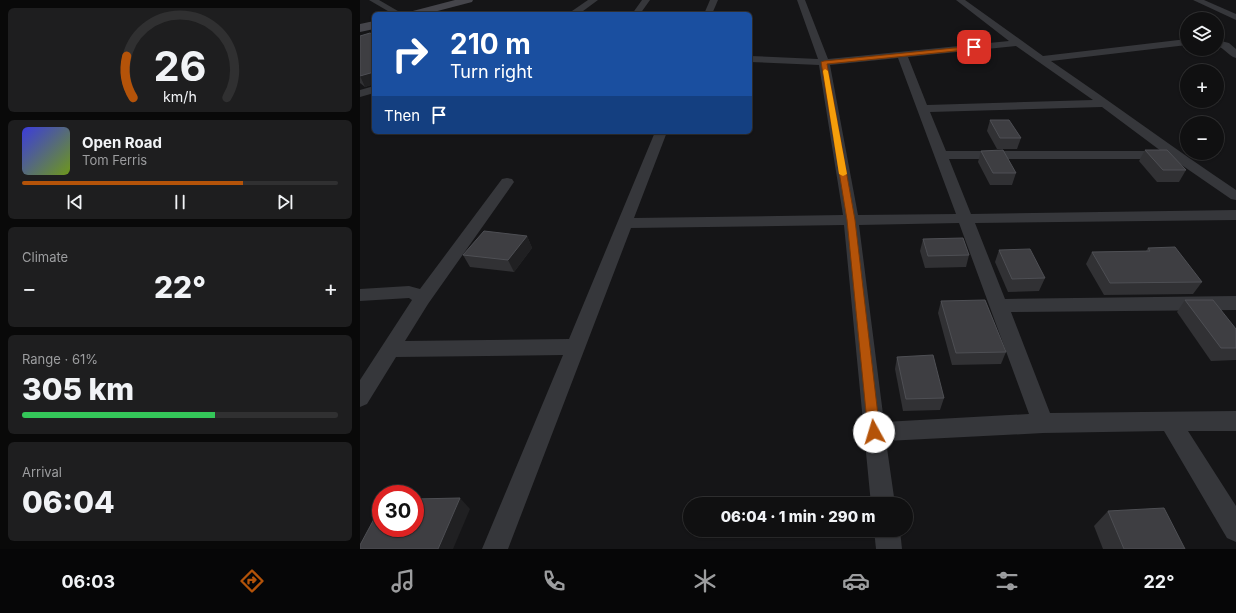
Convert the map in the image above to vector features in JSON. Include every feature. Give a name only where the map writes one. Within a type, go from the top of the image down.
[{"type":"street","points":[[421,12],[468,0]]},
{"type":"street","points":[[576,12],[594,0]]},
{"type":"street","points":[[637,12],[646,0]]},
{"type":"street","points":[[709,12],[714,0]]},
{"type":"street","points":[[800,0],[824,62],[851,220],[882,497]]},
{"type":"street","points":[[960,0],[1018,43],[1106,103],[1175,155],[1236,196]]},
{"type":"street","points":[[1198,1],[1217,0]]},
{"type":"street","points":[[371,1],[395,12]]},
{"type":"street","points":[[1198,1],[1236,17]]},
{"type":"street","points":[[360,28],[372,25]]},
{"type":"street","points":[[752,59],[824,62],[1018,43]]},
{"type":"street","points":[[1041,59],[1180,43]]},
{"type":"street","points":[[1224,45],[1236,54]]},
{"type":"street","points":[[902,55],[1000,306],[1043,423]]},
{"type":"street","points":[[360,94],[372,90]]},
{"type":"street","points":[[923,109],[1106,103]]},
{"type":"street","points":[[495,549],[660,134]]},
{"type":"street","points":[[940,155],[1175,155]]},
{"type":"street","points":[[360,398],[422,299],[507,182]]},
{"type":"street","points":[[625,223],[1236,215]]},
{"type":"street","points":[[360,294],[409,292],[416,294],[422,299]]},
{"type":"street","points":[[1000,306],[1236,303]]},
{"type":"street","points":[[390,349],[576,347]]},
{"type":"street","points":[[874,432],[1043,423],[1171,423],[1236,421]]},
{"type":"street","points":[[1171,423],[1236,528]]},
{"type":"street","points":[[888,537],[889,549]]},
{"type":"building","points":[[370,33],[372,34],[372,73],[360,76],[360,36]]},
{"type":"building","points":[[990,120],[1009,120],[1021,138],[1000,138]]},
{"type":"building","points":[[1003,150],[1016,173],[993,173],[981,151]]},
{"type":"building","points":[[1145,150],[1167,150],[1186,170],[1163,170]]},
{"type":"building","points":[[484,231],[527,236],[508,260],[463,255]]},
{"type":"building","points":[[963,238],[969,255],[928,256],[923,239]]},
{"type":"building","points":[[1175,247],[1202,282],[1110,283],[1092,252],[1150,251],[1148,248]]},
{"type":"building","points":[[1030,249],[1045,278],[1012,279],[999,250]]},
{"type":"building","points":[[985,300],[1006,352],[956,353],[941,301]]},
{"type":"building","points":[[1185,300],[1213,300],[1236,329],[1236,348],[1221,348]]},
{"type":"building","points":[[933,355],[944,398],[906,399],[897,357]]},
{"type":"building","points":[[460,498],[438,549],[360,549],[360,545],[372,523],[372,537],[424,537],[424,499]]},
{"type":"building","points":[[1164,508],[1185,549],[1124,549],[1108,511]]},
{"type":"slow traffic","points":[[825,71],[843,174]]},
{"type":"route","points":[[874,432],[851,220],[824,62],[974,47]]}]
